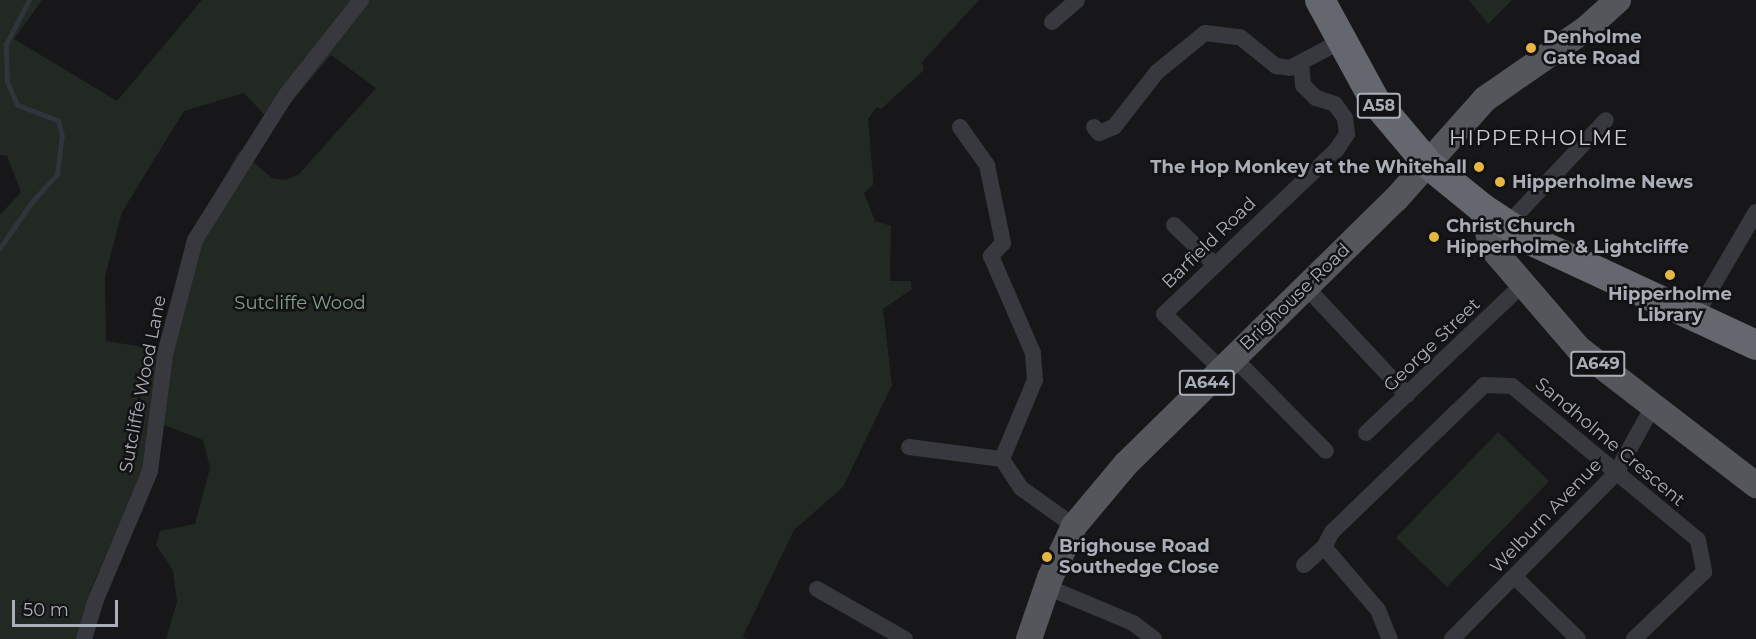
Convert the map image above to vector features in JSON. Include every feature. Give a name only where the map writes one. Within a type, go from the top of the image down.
[{"type":"highway","name":"A58","points":[[1320,0],[1375,101],[1428,164],[1482,208],[1532,241],[1756,345]]},
{"type":"main road","name":"A644","points":[[1428,164],[1485,99],[1587,28],[1618,0]]},
{"type":"main road","name":"Brighouse Road","points":[[1029,639],[1047,587],[1074,526],[1126,464],[1428,164]]},
{"type":"main road","name":"A649","points":[[1482,208],[1492,248],[1578,348],[1652,408],[1756,485]]},
{"type":"street","name":"Sutcliffe Wood Lane","points":[[84,639],[95,602],[150,471],[165,355],[195,240],[286,95],[361,0]]},
{"type":"street","points":[[1052,22],[1077,0]]},
{"type":"street","points":[[1094,127],[1099,133],[1114,127],[1157,72],[1205,33],[1240,38],[1276,66],[1290,68],[1341,41]]},
{"type":"street","name":"Barfield Road","points":[[1227,363],[1164,314],[1337,149],[1347,134],[1345,117],[1335,104],[1316,98],[1303,85],[1301,63]]},
{"type":"street","points":[[1507,225],[1606,120]]},
{"type":"street","points":[[960,127],[987,165],[1003,243],[991,256],[1033,353],[1035,380],[1002,459]]},
{"type":"street","points":[[1695,316],[1756,212]]},
{"type":"street","points":[[1174,225],[1215,265]]},
{"type":"street","name":"George Street","points":[[1366,433],[1523,284]]},
{"type":"street","points":[[1306,287],[1407,395]]},
{"type":"street","points":[[1227,363],[1326,451]]},
{"type":"street","name":"Sandholme Crescent","points":[[1304,565],[1324,547],[1332,532],[1484,385],[1512,386],[1698,540],[1704,572],[1634,639]]},
{"type":"street","name":"Welburn Avenue","points":[[1452,639],[1616,473],[1652,408]]},
{"type":"street","points":[[909,447],[1002,459],[1022,488],[1074,526]]},
{"type":"street","points":[[1324,547],[1378,610],[1390,639]]},
{"type":"street","points":[[1515,577],[1578,639]]},
{"type":"street","points":[[1047,587],[1133,623],[1154,639]]},
{"type":"street","points":[[817,589],[905,639]]},
{"type":"green space","name":"Sutcliffe Wood","points":[[0,0],[42,0],[14,39],[117,101],[202,0],[979,0],[922,62],[924,70],[881,109],[877,107],[868,119],[873,185],[864,193],[875,221],[891,226],[890,281],[911,281],[912,289],[883,309],[892,385],[843,487],[794,530],[743,636],[747,639],[166,639],[177,602],[173,570],[156,545],[160,531],[195,524],[210,468],[203,440],[151,420],[143,469],[91,589],[78,639],[0,639],[0,215],[21,192],[7,156],[0,155]],"holes":[[[331,55],[376,88],[299,174],[286,180],[272,178],[240,150],[189,239],[157,349],[106,341],[105,276],[122,212],[184,111],[244,93],[273,124]]]},
{"type":"green space","points":[[1469,0],[1512,0],[1488,24]]},
{"type":"green space","points":[[1498,432],[1549,481],[1447,587],[1396,538]]},
{"type":"waterway","points":[[0,248],[31,203],[57,174],[62,136],[58,121],[17,105],[7,81],[6,44],[29,0]]},
{"type":"place","name":"Denholme Gate Road","points":[[1531,48]]},
{"type":"place","name":"The Hop Monkey at the Whitehall","points":[[1479,167]]},
{"type":"place","name":"Hipperholme News","points":[[1500,182]]},
{"type":"place","name":"Christ Church Hipperholme & Lightcliffe","points":[[1434,237]]},
{"type":"place","name":"Hipperholme Library","points":[[1670,275]]},
{"type":"place","name":"Brighouse Road Southedge Close","points":[[1047,557]]},
{"type":"district","name":"HIPPERHOLME","points":[[1539,138]]}]
